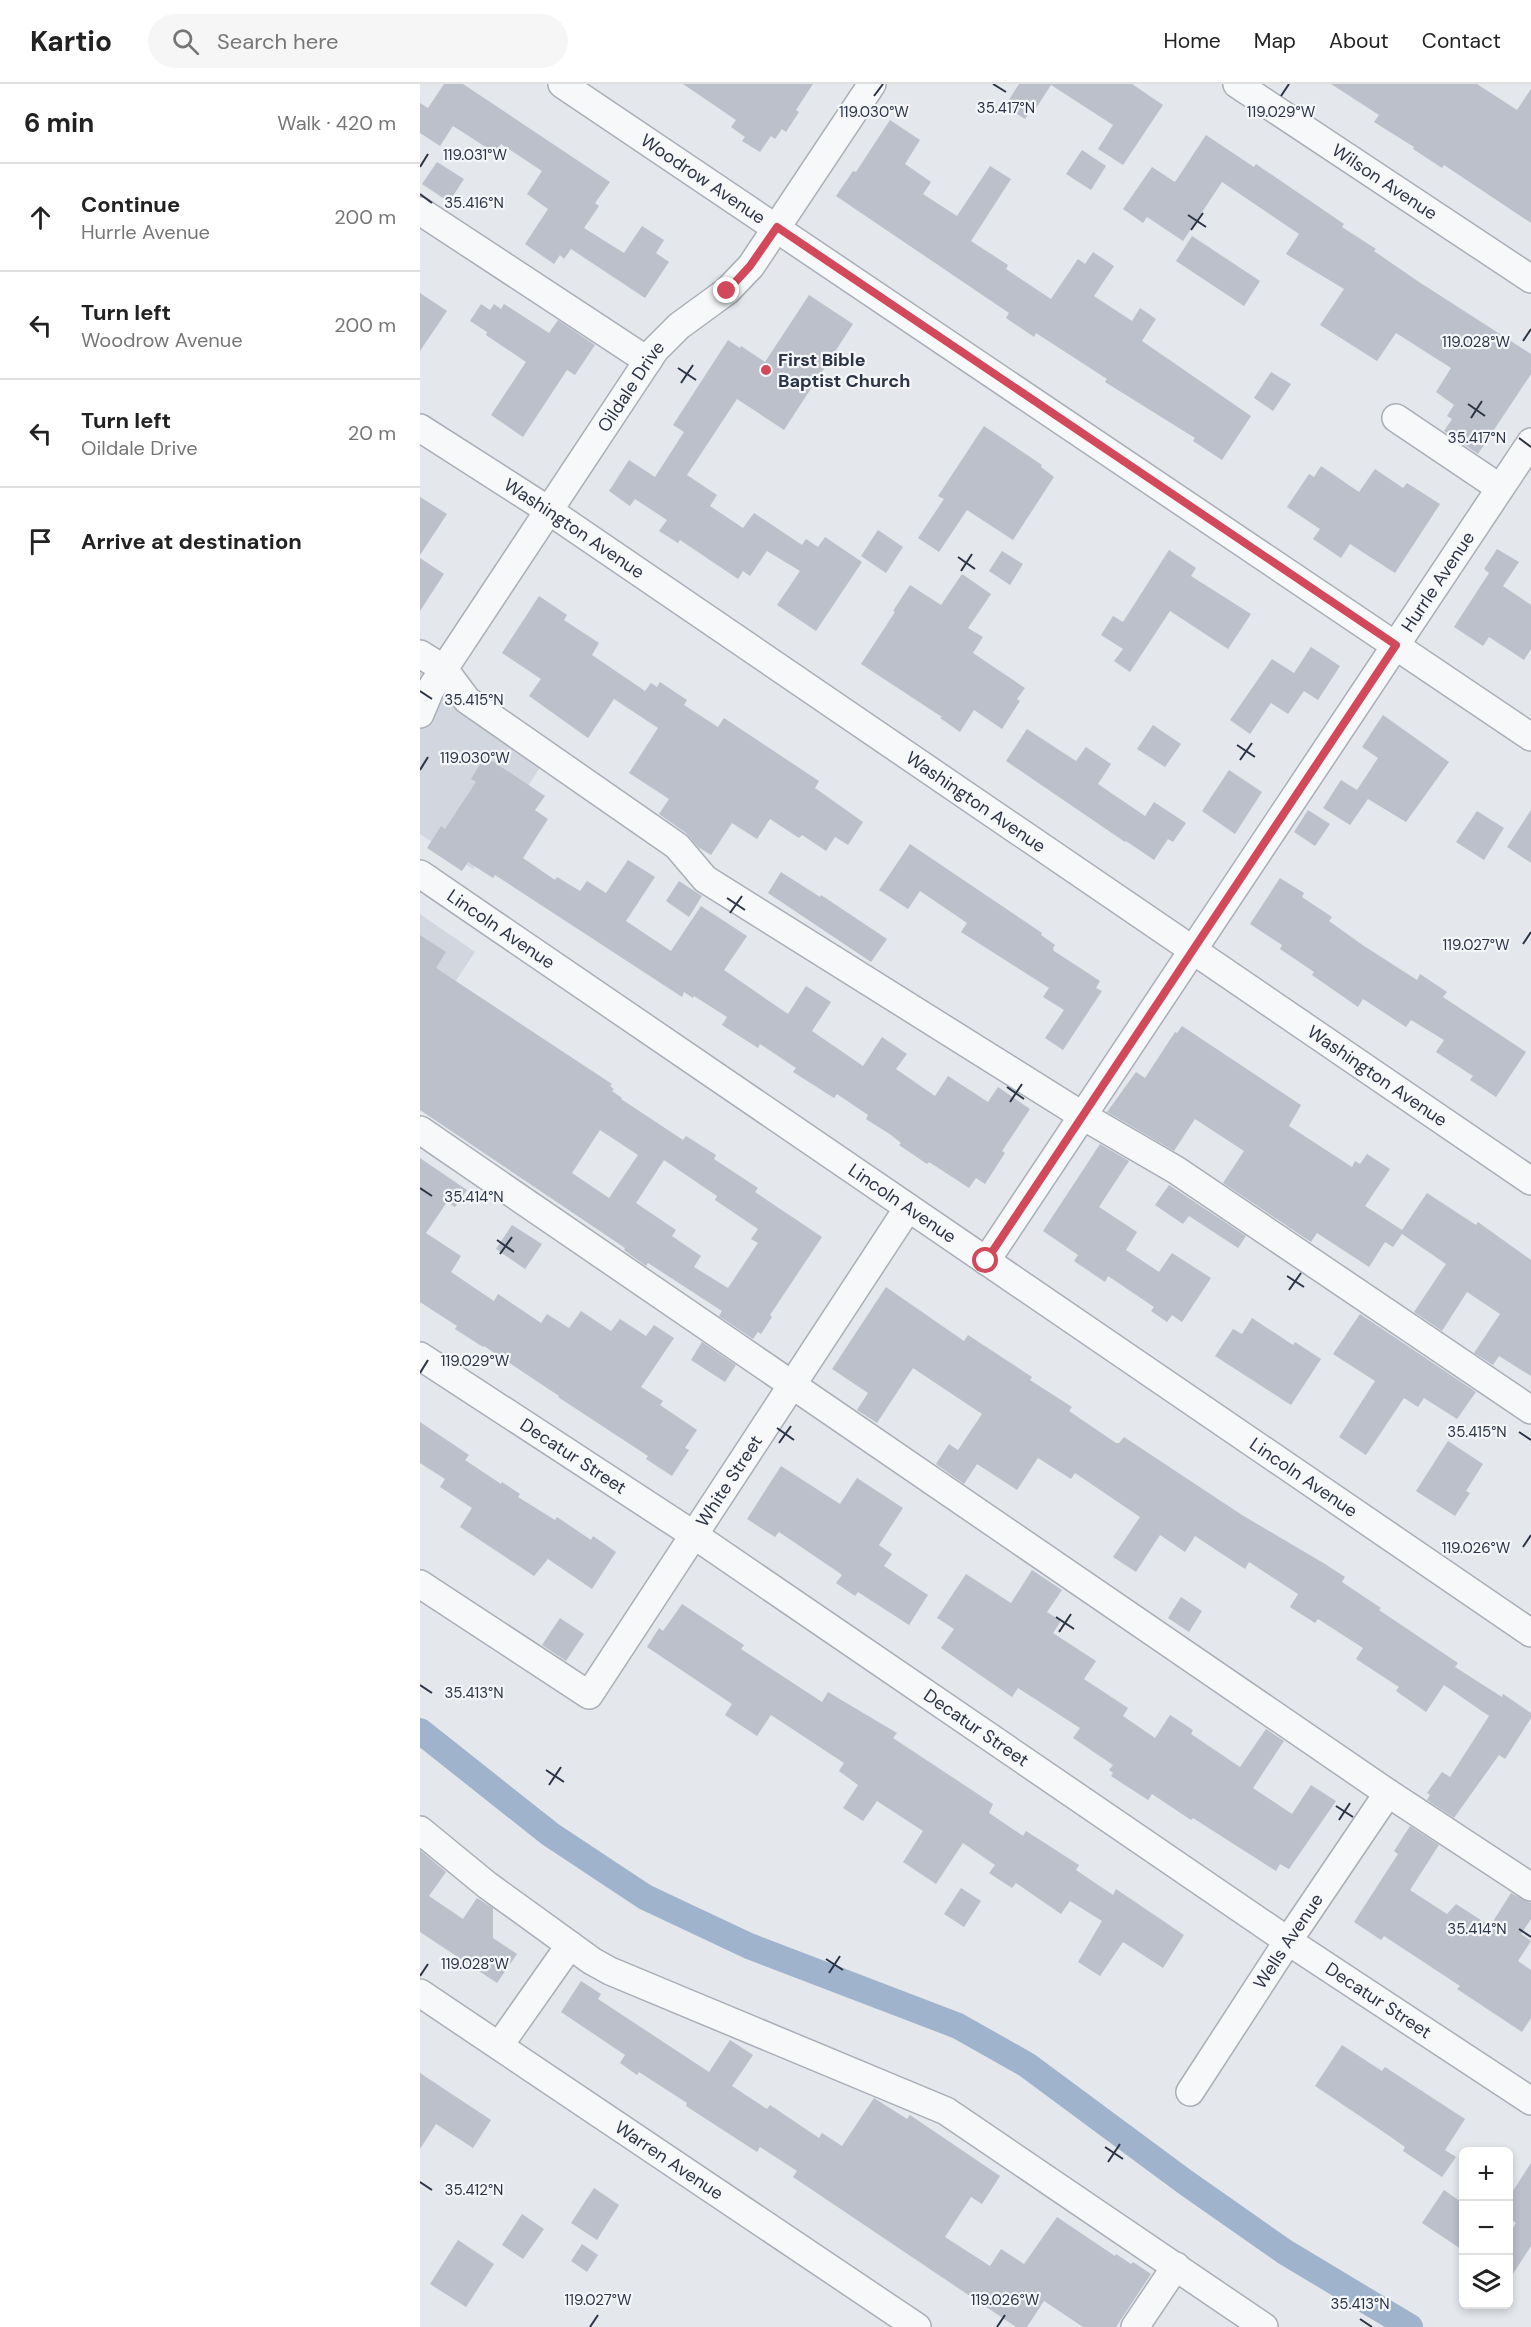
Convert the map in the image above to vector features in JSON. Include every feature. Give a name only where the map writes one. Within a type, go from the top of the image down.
[{"type":"street","name":"Woodrow Avenue","points":[[562,84],[1531,737]]},
{"type":"street","name":"Oildale Drive","points":[[420,714],[430,690],[655,350],[679,326],[727,291],[750,266],[872,84]]},
{"type":"street","name":"Wilson Avenue","points":[[1237,84],[1531,279]]},
{"type":"street","points":[[420,211],[648,361]]},
{"type":"street","points":[[1396,418],[1500,488]]},
{"type":"street","name":"Washington Avenue","points":[[420,428],[548,510],[1531,1181]]},
{"type":"street","name":"Hurrle Avenue","points":[[986,1261],[1531,442]]},
{"type":"street","points":[[420,654],[444,669],[467,700],[677,846],[705,879],[1083,1116],[1176,1170],[1531,1410]]},
{"type":"street","name":"Lincoln Avenue","points":[[420,874],[1531,1633]]},
{"type":"street","points":[[420,1130],[1388,1793],[1531,1887]]},
{"type":"street","name":"White Street","points":[[420,1584],[589,1695],[908,1208]]},
{"type":"street","name":"Decatur Street","points":[[420,1356],[694,1535],[1288,1941],[1531,2102]]},
{"type":"street","name":"Wells Avenue","points":[[1190,2092],[1388,1793]]},
{"type":"street","points":[[420,1830],[487,1885],[609,1971],[946,2111],[1264,2327]]},
{"type":"street","points":[[499,2046],[570,1945]]},
{"type":"street","name":"Warren Avenue","points":[[420,1993],[917,2327]]},
{"type":"street","points":[[1135,2327],[1176,2266]]},
{"type":"shaded area","points":[[420,666],[543,763],[473,869],[420,834]]},
{"type":"shaded area","points":[[420,914],[475,952],[420,1034]]},
{"type":"building","points":[[444,84],[463,84],[610,182],[595,203],[599,206],[584,228],[624,253],[642,226],[664,240],[656,253],[669,262],[645,298],[571,249],[564,259],[560,255],[554,264],[525,244],[548,209],[527,194],[542,171],[501,144],[495,153],[453,126],[440,146],[420,133],[420,103],[428,108]]},
{"type":"building","points":[[683,84],[813,84],[796,110],[799,112],[786,132],[782,129],[775,139],[771,136],[760,152],[742,141],[745,137],[731,127],[736,120]]},
{"type":"building","points":[[1019,84],[1132,84],[1163,105],[1123,165],[1098,149],[1113,125],[1051,85],[1033,113],[1030,111],[1025,119],[1005,106]]},
{"type":"building","points":[[1331,84],[1477,84],[1517,110],[1531,89],[1531,223],[1444,165],[1442,168],[1374,122],[1379,115]]},
{"type":"building","points":[[890,120],[920,140],[905,164],[931,182],[923,194],[957,216],[990,166],[1011,179],[971,241],[1008,265],[1006,269],[1051,299],[1078,259],[1085,264],[1093,252],[1114,266],[1094,296],[1132,321],[1140,308],[1156,319],[1142,341],[1251,416],[1222,460],[1193,441],[1195,438],[1105,382],[1107,379],[1036,333],[1034,337],[1006,318],[1009,313],[836,196],[853,171],[856,172]]},
{"type":"building","points":[[1206,135],[1254,167],[1256,164],[1344,224],[1342,227],[1376,249],[1374,251],[1531,354],[1531,374],[1478,454],[1444,431],[1452,419],[1447,416],[1454,405],[1436,392],[1451,368],[1396,333],[1377,361],[1320,325],[1344,289],[1286,254],[1299,234],[1222,182],[1183,241],[1147,217],[1143,223],[1123,209],[1152,167],[1175,182]]},
{"type":"building","points":[[1082,150],[1106,166],[1091,190],[1066,174]]},
{"type":"building","points":[[437,162],[464,179],[449,202],[422,184]]},
{"type":"building","points":[[1192,236],[1260,281],[1244,306],[1176,261]]},
{"type":"building","points":[[420,293],[447,311],[420,351]]},
{"type":"building","points":[[809,295],[853,324],[784,430],[737,399],[687,475],[717,495],[710,506],[743,528],[754,513],[802,545],[806,539],[818,547],[825,537],[862,562],[816,631],[777,605],[800,571],[767,551],[750,576],[743,571],[738,579],[680,540],[678,543],[659,531],[667,520],[635,499],[630,506],[609,491],[629,460],[655,477],[684,432],[673,425],[728,340],[765,362]]},
{"type":"building","points":[[481,304],[490,310],[494,304],[501,309],[504,304],[549,333],[558,320],[595,345],[575,375],[567,370],[523,437],[491,415],[526,362],[486,335],[487,332],[470,321]]},
{"type":"building","points":[[1271,372],[1291,384],[1273,411],[1254,398]]},
{"type":"building","points":[[984,426],[1042,465],[1041,467],[1054,477],[1013,540],[967,510],[939,552],[918,538],[944,499],[938,496]]},
{"type":"building","points":[[1321,466],[1359,492],[1375,469],[1403,488],[1407,483],[1440,504],[1395,573],[1350,544],[1341,558],[1313,539],[1320,529],[1287,507],[1309,474],[1314,477]]},
{"type":"building","points":[[420,497],[447,514],[420,555]]},
{"type":"building","points":[[878,530],[903,547],[886,573],[861,556]]},
{"type":"building","points":[[1497,549],[1519,562],[1503,586],[1531,605],[1531,649],[1524,660],[1489,637],[1483,646],[1454,627],[1489,573],[1484,569]]},
{"type":"building","points":[[1169,550],[1196,568],[1191,576],[1251,614],[1228,649],[1170,611],[1130,672],[1114,661],[1123,649],[1101,635],[1113,616],[1123,622]]},
{"type":"building","points":[[1002,551],[1023,564],[1010,585],[989,571]]},
{"type":"building","points":[[420,558],[444,574],[420,611]]},
{"type":"building","points":[[962,574],[991,594],[968,628],[983,637],[973,653],[1025,688],[1017,699],[1020,701],[1002,729],[974,710],[960,732],[940,718],[942,717],[861,664],[910,585],[941,605]]},
{"type":"building","points":[[539,596],[567,615],[564,620],[599,643],[592,655],[645,691],[651,683],[657,687],[660,682],[687,700],[684,705],[718,727],[724,718],[819,781],[815,788],[863,822],[848,845],[835,837],[826,851],[802,835],[799,838],[770,819],[757,839],[732,823],[711,855],[698,847],[686,833],[659,814],[669,799],[629,773],[658,728],[614,699],[588,738],[529,696],[541,679],[502,653]]},
{"type":"building","points":[[1311,647],[1340,666],[1318,700],[1304,691],[1288,714],[1271,703],[1250,734],[1230,720],[1272,659],[1294,673]]},
{"type":"building","points":[[1383,715],[1449,762],[1406,822],[1368,799],[1350,825],[1323,808],[1341,780],[1357,790],[1378,758],[1362,747]]},
{"type":"building","points":[[1153,725],[1181,744],[1165,767],[1137,749]]},
{"type":"building","points":[[1027,729],[1076,761],[1086,747],[1111,764],[1098,784],[1145,816],[1154,802],[1186,823],[1173,842],[1168,839],[1154,860],[1006,761]]},
{"type":"building","points":[[485,756],[545,796],[535,810],[548,819],[523,858],[555,880],[557,877],[580,891],[587,881],[606,893],[628,860],[655,877],[626,921],[671,951],[701,906],[747,936],[724,970],[788,1014],[806,986],[831,1002],[812,1031],[863,1066],[882,1037],[907,1054],[896,1069],[935,1096],[948,1076],[988,1102],[998,1087],[1030,1109],[1002,1151],[1005,1153],[985,1184],[976,1178],[969,1188],[929,1162],[927,1164],[899,1145],[901,1143],[891,1135],[866,1119],[868,1115],[837,1094],[834,1098],[793,1072],[796,1068],[760,1044],[758,1048],[722,1025],[727,1017],[694,996],[693,998],[684,992],[682,997],[495,875],[493,878],[468,862],[462,871],[427,848],[441,826],[445,829],[476,782],[471,779]]},
{"type":"building","points":[[1229,770],[1262,792],[1235,834],[1202,811]]},
{"type":"building","points":[[1308,810],[1330,824],[1315,846],[1294,832]]},
{"type":"building","points":[[1531,810],[1531,863],[1507,847]]},
{"type":"building","points":[[1477,811],[1504,828],[1484,860],[1456,842]]},
{"type":"building","points":[[910,844],[1042,933],[1041,935],[1055,945],[1054,951],[1100,981],[1096,988],[1102,991],[1063,1050],[1045,1038],[1064,1010],[1043,997],[1049,988],[961,932],[967,923],[920,891],[908,909],[879,890]]},
{"type":"building","points":[[781,872],[820,897],[821,895],[887,939],[871,962],[768,893]]},
{"type":"building","points":[[1280,878],[1304,893],[1302,897],[1332,917],[1329,921],[1364,946],[1417,980],[1420,974],[1447,992],[1443,997],[1526,1052],[1496,1097],[1470,1080],[1473,1076],[1436,1052],[1444,1040],[1411,1020],[1406,1027],[1363,999],[1358,1007],[1312,975],[1314,972],[1280,949],[1282,945],[1250,924]]},
{"type":"building","points":[[679,881],[702,896],[689,917],[666,901]]},
{"type":"building","points":[[420,935],[446,952],[436,968],[612,1084],[610,1086],[614,1089],[612,1091],[621,1099],[683,1140],[686,1136],[716,1155],[714,1159],[758,1188],[755,1192],[822,1237],[770,1315],[772,1317],[761,1334],[758,1332],[753,1339],[719,1316],[722,1311],[648,1263],[646,1266],[624,1250],[625,1248],[420,1110]],"holes":[[[600,1130],[638,1155],[609,1198],[572,1173]],[[664,1160],[717,1196],[715,1200],[758,1229],[751,1239],[758,1243],[728,1288],[694,1267],[701,1256],[672,1236],[676,1230],[636,1203]]]},
{"type":"building","points":[[1182,1026],[1301,1105],[1289,1126],[1352,1167],[1355,1161],[1360,1164],[1367,1154],[1390,1169],[1365,1206],[1402,1230],[1427,1193],[1476,1225],[1478,1222],[1531,1260],[1531,1376],[1499,1356],[1493,1365],[1474,1353],[1500,1314],[1467,1292],[1442,1331],[1414,1312],[1446,1264],[1402,1234],[1393,1247],[1385,1242],[1369,1267],[1317,1233],[1311,1242],[1223,1183],[1244,1151],[1195,1119],[1174,1151],[1107,1112],[1136,1072],[1145,1078],[1175,1032],[1177,1033]]},
{"type":"building","points":[[1100,1144],[1129,1161],[1099,1207],[1137,1232],[1126,1250],[1159,1272],[1172,1253],[1211,1278],[1182,1322],[1172,1315],[1167,1322],[1151,1311],[1154,1307],[1108,1276],[1105,1282],[1074,1261],[1078,1255],[1043,1231]]},
{"type":"building","points":[[420,1158],[467,1190],[455,1207],[447,1202],[426,1233],[461,1256],[451,1272],[494,1301],[498,1294],[541,1323],[547,1314],[569,1328],[581,1311],[611,1331],[620,1319],[646,1336],[654,1325],[674,1338],[641,1387],[663,1401],[660,1405],[697,1430],[685,1448],[689,1450],[672,1476],[646,1459],[648,1456],[455,1329],[457,1326],[420,1302]]},
{"type":"building","points":[[1169,1185],[1246,1236],[1238,1248],[1189,1216],[1183,1224],[1155,1205]]},
{"type":"building","points":[[512,1225],[542,1244],[525,1269],[496,1249]]},
{"type":"building","points":[[886,1287],[964,1341],[968,1335],[1032,1377],[1030,1380],[1072,1407],[1069,1411],[1116,1443],[1124,1437],[1242,1515],[1345,1577],[1342,1582],[1458,1663],[1455,1667],[1531,1713],[1531,1718],[1505,1759],[1499,1755],[1454,1818],[1427,1800],[1430,1795],[1427,1793],[1442,1772],[1450,1777],[1489,1716],[1444,1685],[1426,1712],[1396,1691],[1399,1687],[1356,1659],[1363,1648],[1318,1619],[1315,1623],[1290,1607],[1298,1594],[1249,1562],[1245,1569],[1195,1536],[1185,1552],[1160,1535],[1136,1572],[1113,1557],[1140,1517],[1075,1473],[1071,1479],[1038,1458],[1017,1490],[977,1464],[964,1484],[936,1464],[949,1444],[958,1450],[982,1414],[913,1368],[877,1423],[857,1410],[868,1393],[832,1369]]},
{"type":"building","points":[[1360,1314],[1476,1392],[1457,1419],[1424,1398],[1418,1407],[1404,1398],[1366,1455],[1339,1437],[1375,1381],[1333,1354]]},
{"type":"building","points":[[1252,1318],[1293,1345],[1295,1342],[1321,1359],[1291,1405],[1215,1356],[1233,1329],[1242,1334]]},
{"type":"building","points":[[702,1342],[736,1365],[725,1382],[691,1360]]},
{"type":"building","points":[[420,1422],[469,1455],[465,1460],[520,1494],[518,1497],[555,1520],[557,1517],[591,1540],[593,1536],[616,1552],[592,1589],[548,1559],[534,1576],[460,1527],[472,1508],[440,1487],[445,1479],[420,1463]]},
{"type":"building","points":[[1448,1441],[1483,1464],[1466,1491],[1470,1493],[1455,1516],[1416,1491]]},
{"type":"building","points":[[781,1466],[840,1504],[857,1478],[903,1508],[879,1545],[892,1554],[884,1566],[928,1595],[909,1625],[858,1592],[855,1596],[836,1583],[842,1575],[779,1532],[775,1537],[747,1519]]},
{"type":"building","points":[[1032,1570],[1062,1590],[1047,1612],[1061,1621],[1053,1633],[1096,1661],[1084,1679],[1128,1708],[1123,1716],[1155,1738],[1170,1715],[1193,1730],[1191,1734],[1240,1767],[1266,1729],[1284,1741],[1253,1788],[1292,1814],[1311,1785],[1336,1801],[1289,1869],[1280,1864],[1276,1871],[1152,1794],[1148,1800],[1111,1776],[1113,1773],[1109,1770],[1113,1765],[1073,1738],[1080,1728],[1018,1688],[1012,1697],[941,1648],[954,1629],[937,1618],[966,1574],[1011,1603]]},
{"type":"building","points":[[1181,1597],[1202,1611],[1189,1632],[1168,1618]]},
{"type":"building","points":[[682,1604],[744,1645],[741,1649],[822,1702],[828,1692],[897,1733],[893,1738],[993,1804],[989,1813],[1023,1836],[1026,1831],[1079,1865],[1076,1870],[1113,1895],[1116,1889],[1184,1935],[1163,1968],[1123,1942],[1100,1976],[1078,1962],[1102,1921],[1070,1901],[1061,1914],[1016,1883],[1012,1888],[989,1873],[995,1865],[963,1843],[936,1884],[903,1862],[923,1831],[877,1801],[863,1821],[843,1808],[858,1785],[839,1771],[844,1763],[771,1715],[757,1736],[725,1715],[732,1704],[647,1647],[659,1628],[663,1631]]},
{"type":"building","points":[[560,1618],[584,1634],[566,1661],[542,1645]]},
{"type":"building","points":[[1410,1826],[1439,1845],[1410,1890],[1447,1914],[1456,1904],[1490,1926],[1511,1893],[1531,1903],[1531,1919],[1521,1934],[1531,1941],[1518,1961],[1531,1970],[1531,2018],[1522,2032],[1457,1989],[1460,1986],[1384,1936],[1381,1940],[1354,1922],[1398,1854],[1394,1851]]},
{"type":"building","points":[[420,1850],[446,1872],[429,1896],[463,1919],[477,1898],[493,1908],[493,1938],[517,1954],[497,1983],[420,1932]]},
{"type":"building","points":[[961,1888],[981,1901],[964,1927],[944,1914]]},
{"type":"building","points":[[581,1981],[601,1994],[598,1999],[709,2072],[730,2040],[753,2055],[732,2086],[767,2109],[770,2105],[819,2138],[822,2133],[842,2146],[874,2098],[907,2119],[910,2115],[1000,2176],[982,2204],[971,2197],[945,2237],[990,2266],[1001,2249],[1024,2264],[1057,2217],[1115,2256],[1116,2254],[1131,2264],[1133,2262],[1151,2274],[1116,2327],[1083,2327],[1044,2301],[1027,2327],[1016,2327],[793,2177],[797,2171],[760,2147],[757,2152],[686,2106],[687,2103],[639,2072],[637,2075],[620,2063],[625,2055],[561,2012]]},
{"type":"building","points":[[1342,2045],[1382,2071],[1385,2067],[1465,2119],[1445,2150],[1456,2157],[1442,2177],[1403,2151],[1405,2147],[1315,2086]]},
{"type":"building","points":[[420,2073],[491,2120],[473,2148],[436,2124],[420,2149]]},
{"type":"building","points":[[1531,2163],[1531,2246],[1513,2274],[1513,2228],[1516,2223],[1513,2220],[1513,2191]]},
{"type":"building","points":[[594,2188],[619,2205],[597,2240],[571,2223]]},
{"type":"building","points":[[1444,2190],[1459,2200],[1459,2248],[1422,2223]]},
{"type":"building","points":[[522,2214],[544,2229],[523,2259],[502,2245]]},
{"type":"building","points":[[458,2240],[494,2264],[466,2307],[430,2284]]},
{"type":"building","points":[[582,2244],[598,2255],[587,2272],[571,2261]]},
{"type":"waterway","points":[[420,1731],[550,1834],[645,1897],[749,1946],[958,2026],[1027,2065],[1185,2182],[1285,2252],[1410,2327]]},
{"type":"place","name":"First Bible Baptist Church","points":[[766,370]]},
{"type":"route","points":[[727,291],[750,266],[777,227],[1396,645],[986,1261]]}]
